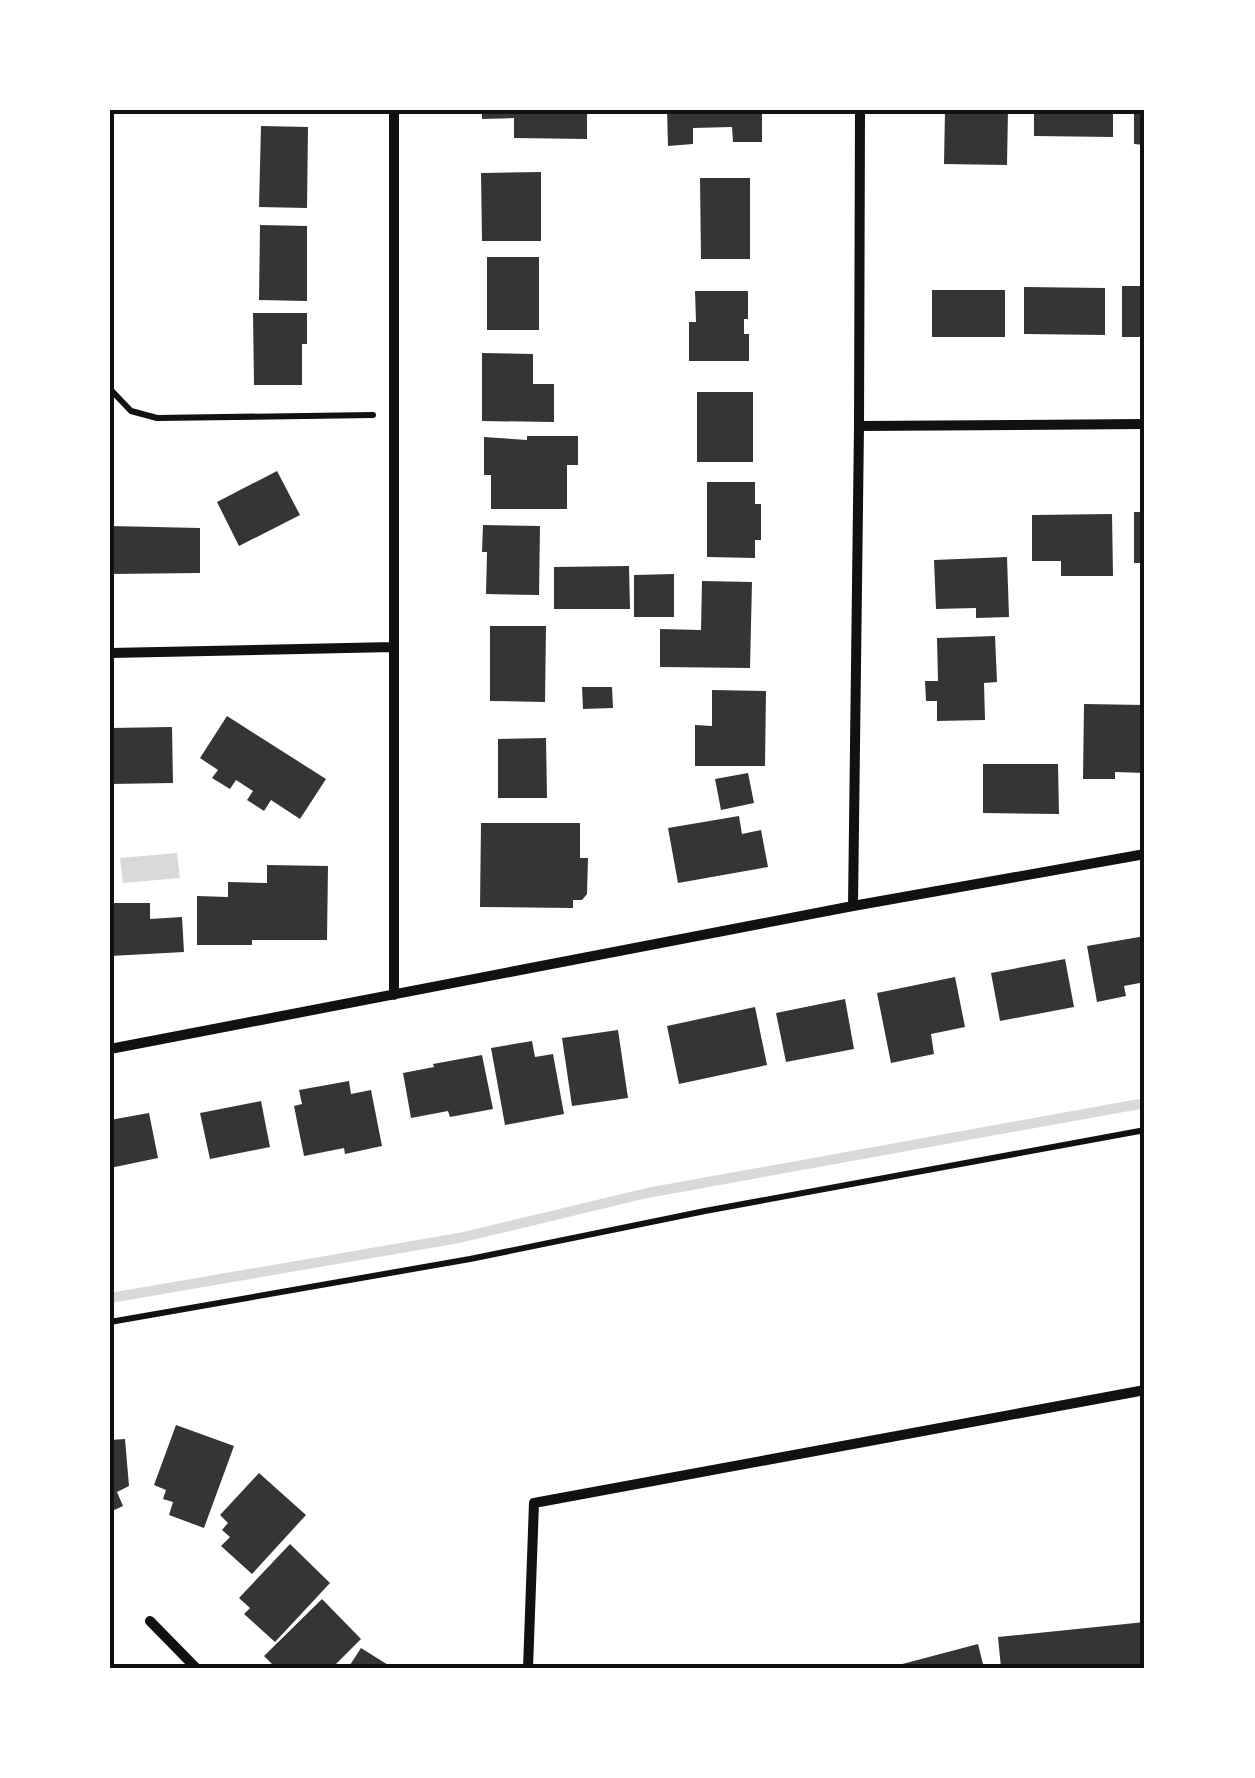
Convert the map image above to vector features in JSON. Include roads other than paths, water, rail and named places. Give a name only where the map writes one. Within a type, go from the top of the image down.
[{"type":"street","points":[[394,110],[394,996]]},
{"type":"street","points":[[853,906],[860,110]]},
{"type":"street","points":[[859,426],[1145,424]]},
{"type":"street","points":[[110,654],[393,647]]},
{"type":"street","points":[[110,1049],[1145,854]]},
{"type":"street","points":[[528,1668],[534,1503],[1145,1390]]},
{"type":"street","points":[[150,1621],[196,1668]]},
{"type":"waterway","points":[[110,1298],[459,1238],[647,1193],[1145,1103]]}]
